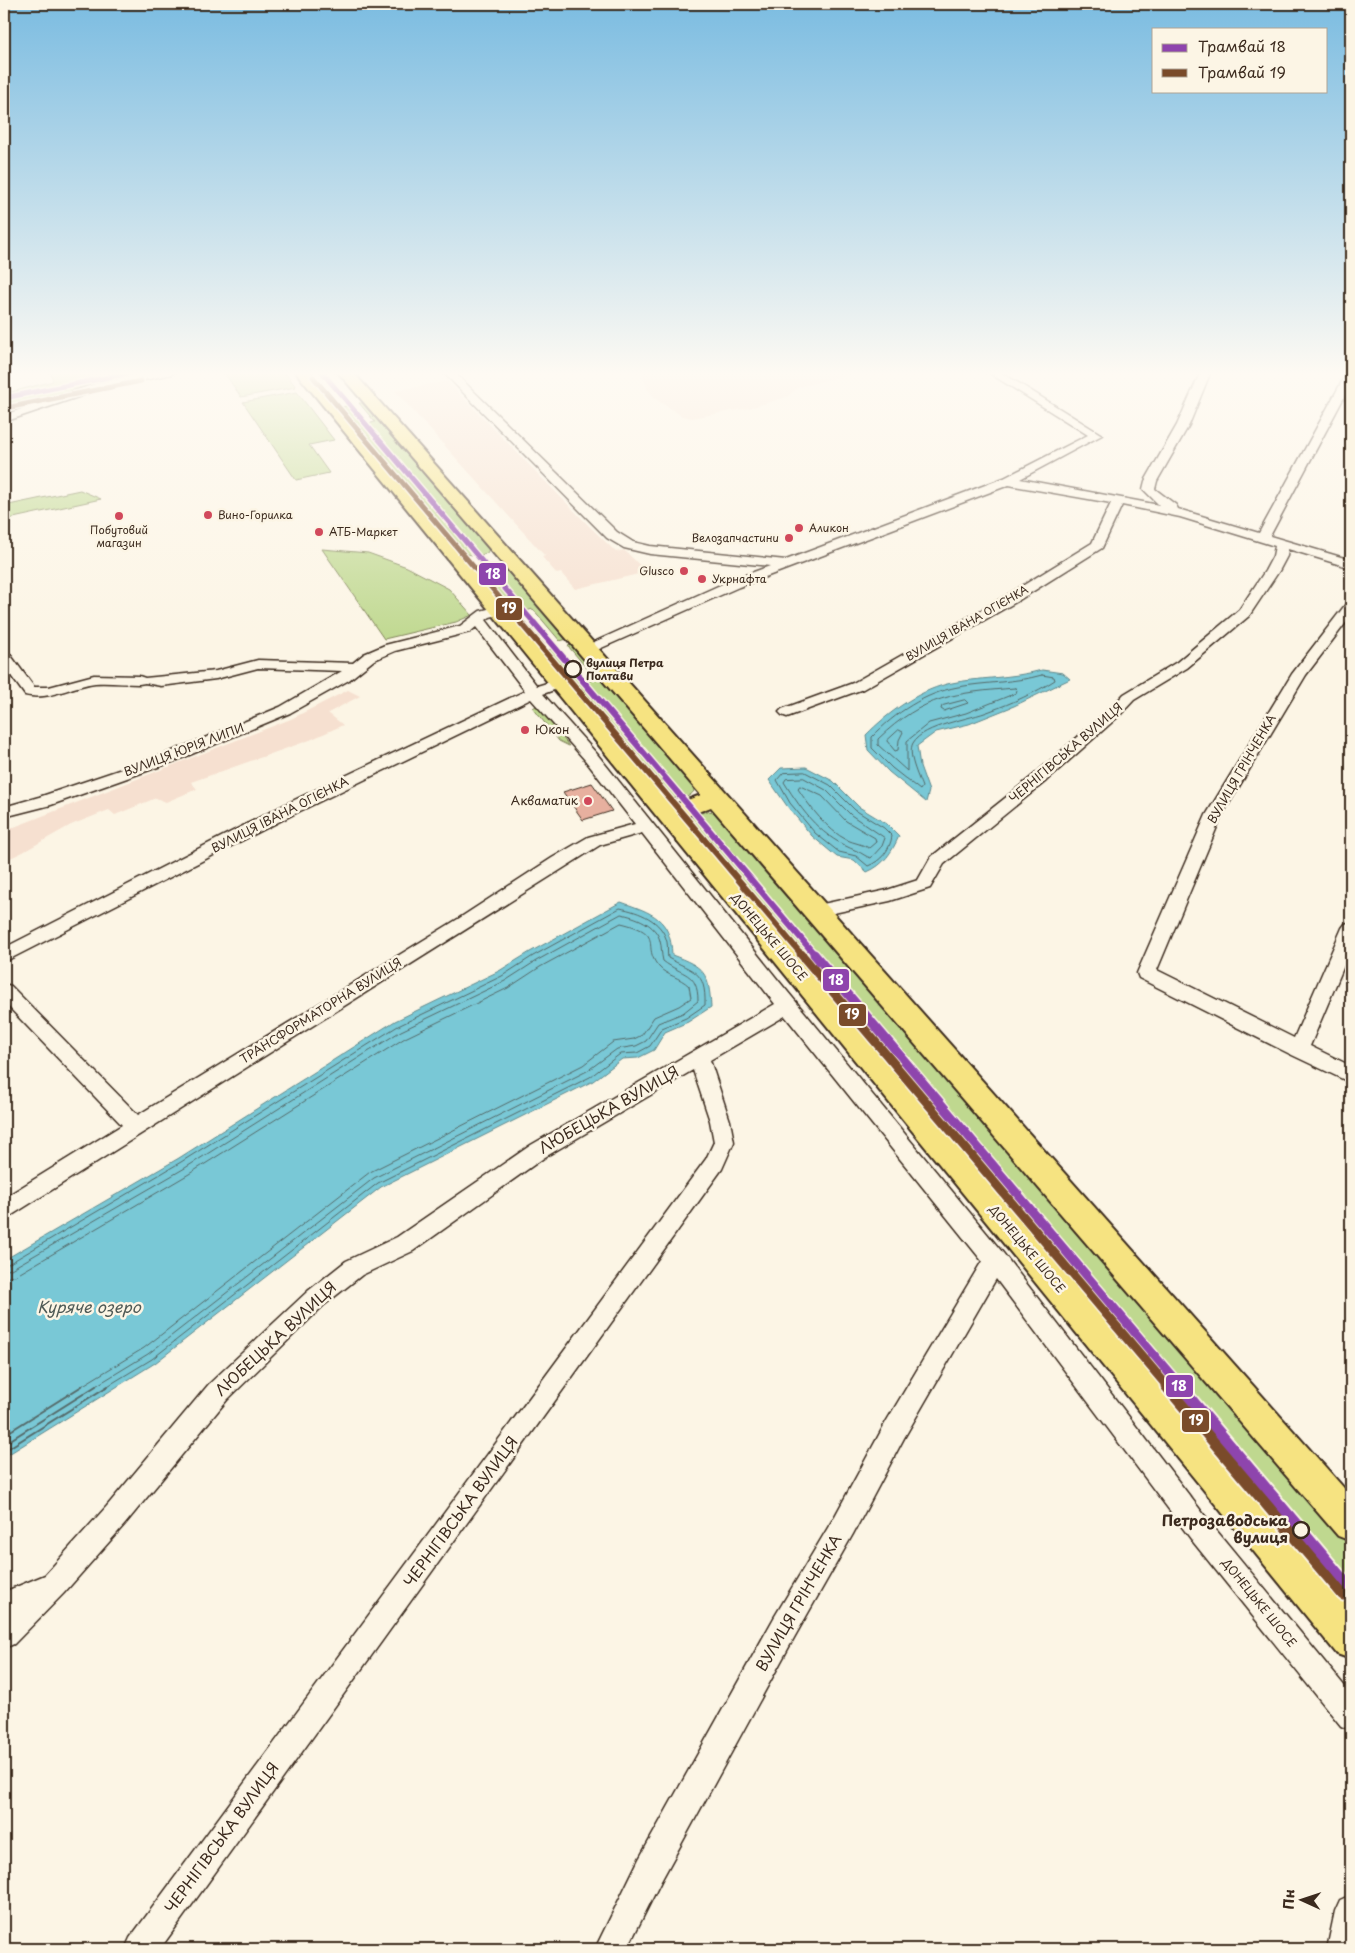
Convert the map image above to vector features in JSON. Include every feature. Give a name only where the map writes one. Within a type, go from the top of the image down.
[{"type":"highway","name":"ДОНЕЦЬКЕ ШОСЕ","points":[[389,462],[484,561],[588,650],[1351,1523]]},
{"type":"highway","name":"ДОНЕЦЬКЕ ШОСЕ","points":[[411,462],[484,561],[500,610],[1351,1640]]},
{"type":"highway","points":[[668,815],[717,797]]},
{"type":"street","points":[[539,462],[612,534],[628,545],[650,550],[786,563]]},
{"type":"street","points":[[588,650],[734,584],[1008,481],[1044,462]]},
{"type":"street","points":[[1135,503],[1149,489],[1151,481],[1162,462]]},
{"type":"street","points":[[1262,539],[1303,462]]},
{"type":"street","points":[[1008,481],[1135,503],[1183,514],[1351,564]]},
{"type":"street","points":[[1149,489],[1183,514]]},
{"type":"street","name":"ВУЛИЦЯ ІВАНА ОГІЄНКА","points":[[787,712],[858,686],[1011,599],[1097,545],[1118,500]]},
{"type":"street","name":"ЧЕРНІГІВСЬКА ВУЛИЦЯ","points":[[815,911],[890,895],[924,884],[937,861],[1040,778],[1114,713],[1129,697],[1182,665],[1244,613],[1276,564],[1282,544]]},
{"type":"street","name":"ВУЛИЦЯ ГРІНЧЕНКА","points":[[1299,1050],[1146,973],[1214,815],[1299,674],[1351,607]]},
{"type":"street","name":"ВУЛИЦЯ ЮРІЯ ЛИПИ","points":[[4,812],[45,801],[169,758],[285,710],[344,677],[368,657],[390,648],[465,629],[485,614],[500,610]]},
{"type":"street","name":"ДОНЕЦЬКЕ ШОСЕ","points":[[478,620],[508,657],[532,692],[591,757],[771,985],[995,1260],[1203,1534],[1351,1716]]},
{"type":"street","points":[[4,656],[30,692],[50,691],[94,679],[161,682],[216,675],[258,664],[356,667]]},
{"type":"street","name":"ВУЛИЦЯ ІВАНА ОГІЄНКА","points":[[4,956],[292,808],[532,692],[560,683]]},
{"type":"street","name":"ТРАНСФОРМАТОРНА ВУЛИЦЯ","points":[[4,1209],[464,923],[558,862],[594,842],[645,827]]},
{"type":"street","points":[[1351,928],[1299,1050],[1351,1075]]},
{"type":"street","points":[[771,985],[800,974]]},
{"type":"street","points":[[4,991],[135,1126]]},
{"type":"street","name":"ЛЮБЕЦЬКА ВУЛИЦЯ","points":[[4,1634],[55,1584],[116,1515],[218,1392],[316,1298],[354,1268],[405,1244],[538,1151],[788,1006]]},
{"type":"street","name":"ЧЕРНІГІВСЬКА ВУЛИЦЯ","points":[[141,1949],[715,1163],[724,1142],[720,1121],[699,1057]]},
{"type":"street","name":"ВУЛИЦЯ ГРІНЧЕНКА","points":[[611,1949],[650,1870],[771,1651],[844,1525],[895,1430],[995,1260]]},
{"type":"street","points":[[4,1606],[55,1584]]},
{"type":"street","points":[[1343,1949],[1351,1911]]},
{"type":"shaded area","points":[[460,462],[526,462],[616,552],[624,550],[647,572],[575,589],[561,573],[557,574],[542,557],[545,556]]},
{"type":"shaded area","points":[[348,690],[360,696],[328,713],[343,725],[310,740],[191,782],[197,789],[166,802],[156,798],[115,815],[109,810],[71,825],[4,861],[4,831],[291,719]]},
{"type":"green space","points":[[284,462],[321,462],[329,473],[296,480]]},
{"type":"green space","points":[[389,462],[413,462],[489,549],[487,553],[477,556],[467,554]]},
{"type":"green space","points":[[80,490],[101,499],[4,520],[4,506]]},
{"type":"green space","points":[[322,549],[368,553],[407,567],[449,589],[472,615],[456,622],[384,639]]},
{"type":"green space","points":[[494,566],[504,568],[567,639],[560,641],[533,609],[518,613],[545,645],[541,646],[481,574],[485,568]]},
{"type":"green space","points":[[571,645],[693,786],[694,791],[691,794],[684,798],[665,795],[545,651],[552,649],[581,683],[596,679],[568,646]]},
{"type":"green space","points":[[539,707],[569,746],[559,741],[533,708]]},
{"type":"green space","points":[[707,811],[715,812],[721,816],[1351,1546],[1351,1613],[691,826],[690,821],[693,816]]},
{"type":"water","points":[[1042,670],[1063,673],[1070,679],[1014,706],[969,724],[936,732],[917,746],[920,766],[929,791],[926,802],[889,772],[868,750],[866,735],[893,711],[924,692],[947,684]]},
{"type":"water","points":[[806,767],[833,781],[859,807],[887,824],[899,836],[890,853],[878,866],[867,872],[854,860],[837,857],[812,836],[787,806],[769,780],[781,768]]},
{"type":"water","name":"Куряче озеро","points":[[621,902],[650,914],[664,925],[671,943],[672,955],[691,963],[703,972],[709,986],[711,1007],[688,1022],[665,1032],[654,1050],[638,1058],[622,1059],[593,1081],[381,1187],[155,1363],[4,1457],[4,1260],[179,1158],[395,1021],[499,971]]},
{"type":"building","name":"Акваматик","points":[[592,783],[612,811],[583,820],[563,792]]},
{"type":"tram line","name":"19","points":[[385,462],[1343,1595]]},
{"type":"tram line","name":"18","points":[[398,462],[1351,1589]]},
{"type":"place","name":"Вино-Горилка","points":[[208,515]]},
{"type":"place","name":"Побутовий магазин","points":[[119,516]]},
{"type":"place","name":"Аликон","points":[[799,528]]},
{"type":"place","name":"АТБ-Маркет","points":[[319,532]]},
{"type":"place","name":"Велозапчастини","points":[[789,538]]},
{"type":"place","name":"Glusco","points":[[684,571]]},
{"type":"place","name":"Укрнафта","points":[[702,579]]},
{"type":"place","name":"вулиця Петра Полтави","points":[[573,669]]},
{"type":"place","name":"Юкон","points":[[525,730]]},
{"type":"place","name":"Акваматик","points":[[588,801]]},
{"type":"place","name":"Петрозаводська вулиця","points":[[1301,1530]]}]
